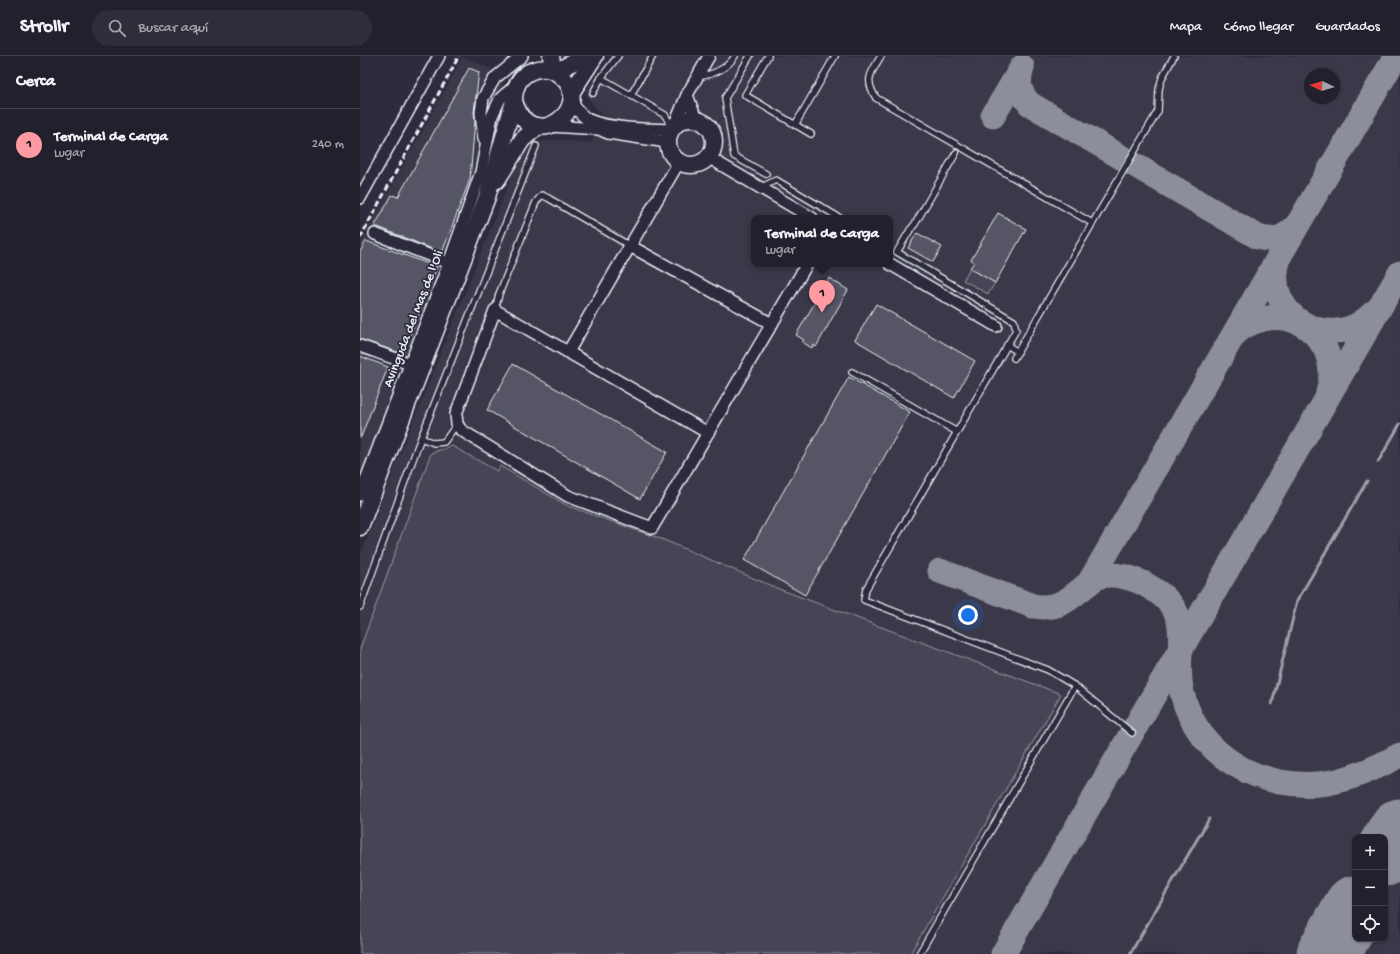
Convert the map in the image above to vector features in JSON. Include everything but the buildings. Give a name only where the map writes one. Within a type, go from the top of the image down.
[{"type":"main road","points":[[530,72],[539,56]]},
{"type":"main road","points":[[544,126],[529,123],[522,118],[516,110],[514,91],[518,82],[523,76],[537,69],[546,69],[584,56]]},
{"type":"main road","points":[[571,98],[595,56]]},
{"type":"main road","points":[[487,197],[522,140],[544,126],[558,122],[569,110],[571,98],[569,85],[554,66]]},
{"type":"main road","points":[[360,527],[487,197],[514,101]]},
{"type":"main road","points":[[688,118],[696,119],[706,124],[713,134],[714,142],[708,157],[695,165],[687,165],[679,162],[673,157],[669,150],[671,131],[681,120],[688,118]]},
{"type":"street","points":[[360,198],[439,56]]},
{"type":"street","name":"Avinguda del Mas de l'Oli","points":[[485,149],[481,113],[483,98],[495,78],[522,56]]},
{"type":"street","points":[[671,131],[687,95],[709,56]]},
{"type":"street","name":"Avinguda del Mas de l'Oli","points":[[361,490],[482,172],[492,116],[500,98],[518,82]]},
{"type":"street","points":[[687,95],[696,119]]},
{"type":"street","points":[[571,98],[588,119],[602,124],[671,131]]},
{"type":"street","points":[[544,126],[599,129],[608,133],[671,131]]},
{"type":"street","points":[[708,157],[807,215]]},
{"type":"street","points":[[568,352],[679,162]]},
{"type":"street","points":[[375,234],[449,262]]},
{"type":"street","points":[[630,246],[772,324]]},
{"type":"street","points":[[893,266],[996,326]]},
{"type":"street","points":[[708,433],[495,310],[456,414],[457,424],[461,430],[568,496],[652,528],[708,433],[805,267]]},
{"type":"street","points":[[360,346],[410,364]]},
{"type":"lane","points":[[593,93],[618,56]]},
{"type":"lane","points":[[631,95],[653,56]]},
{"type":"lane","points":[[697,77],[710,75],[731,62],[735,56]]},
{"type":"lane","points":[[750,56],[725,98],[734,156],[766,174]]},
{"type":"lane","points":[[768,56],[745,96],[811,134]]},
{"type":"lane","points":[[795,125],[835,56]]},
{"type":"lane","points":[[881,56],[870,75],[870,88],[876,98],[1092,224]]},
{"type":"lane","points":[[1014,358],[1158,111],[1159,89],[1162,78],[1174,56]]},
{"type":"lane","points":[[602,78],[665,115],[671,131]]},
{"type":"lane","points":[[360,607],[421,438],[536,146]]},
{"type":"lane","points":[[956,153],[897,252],[1014,321],[1016,330],[866,589],[864,600],[1048,670],[1075,686],[1132,733]]},
{"type":"lane","points":[[760,188],[776,180],[835,215]]},
{"type":"lane","points":[[495,310],[499,294],[536,202],[542,195],[630,246]]},
{"type":"lane","points":[[1007,345],[1018,352]]},
{"type":"lane","points":[[852,372],[957,432]]},
{"type":"lane","points":[[421,438],[434,443],[444,442],[457,424]]},
{"type":"lane","points":[[920,954],[1075,686]]},
{"type":"shaded area","points":[[611,56],[1400,56],[1400,954],[910,954],[1060,694],[779,589],[664,540],[568,506],[500,466],[497,472],[452,446],[360,649],[360,557],[511,178],[524,154],[538,142],[559,140],[592,143],[603,112],[596,109],[585,94]]},
{"type":"shaded area","points":[[463,57],[505,75],[481,182],[360,491],[360,244]]},
{"type":"shaded area","points":[[970,268],[995,283],[988,294],[963,280]]},
{"type":"shaded area","points":[[452,446],[497,471],[500,466],[568,506],[664,540],[779,589],[1061,694],[910,954],[360,954],[360,649],[431,453]]},
{"type":"waterway","points":[[1378,462],[1400,424]]},
{"type":"waterway","points":[[1272,704],[1297,601],[1367,481]]},
{"type":"waterway","points":[[1130,954],[1209,819]]},
{"type":"taxiway","points":[[1089,583],[1396,56]]},
{"type":"taxiway","points":[[1022,67],[1019,83],[1023,96],[1030,104],[1258,237],[1269,239],[1279,238],[1296,226]]},
{"type":"taxiway","points":[[993,116],[1022,67]]},
{"type":"taxiway","points":[[1279,258],[1276,279],[1280,297],[1289,312],[1304,324],[1321,330],[1339,331],[1357,325],[1374,312]]},
{"type":"taxiway","points":[[1003,954],[1400,273]]},
{"type":"taxiway","points":[[1234,335],[1248,324],[1271,318],[1287,319],[1301,324],[1314,333],[1323,345],[1329,359],[1331,375],[1328,392]]},
{"type":"taxiway","points":[[940,571],[1033,606],[1041,607],[1049,607],[1067,600],[1093,580],[1102,576],[1123,576],[1148,586],[1164,597],[1174,609],[1179,621],[1181,634],[1180,677],[1182,693],[1190,716],[1202,735],[1218,752],[1236,765],[1257,775],[1279,782],[1303,784],[1327,783],[1346,779],[1365,772],[1400,755]]},
{"type":"runway","points":[[1388,850],[1400,830]]},
{"type":"runway","points":[[1328,954],[1352,912]]},
{"type":"railway","points":[[360,238],[459,56]]},
{"type":"place","name":"Terminal de Carga","points":[[822,313]]}]
